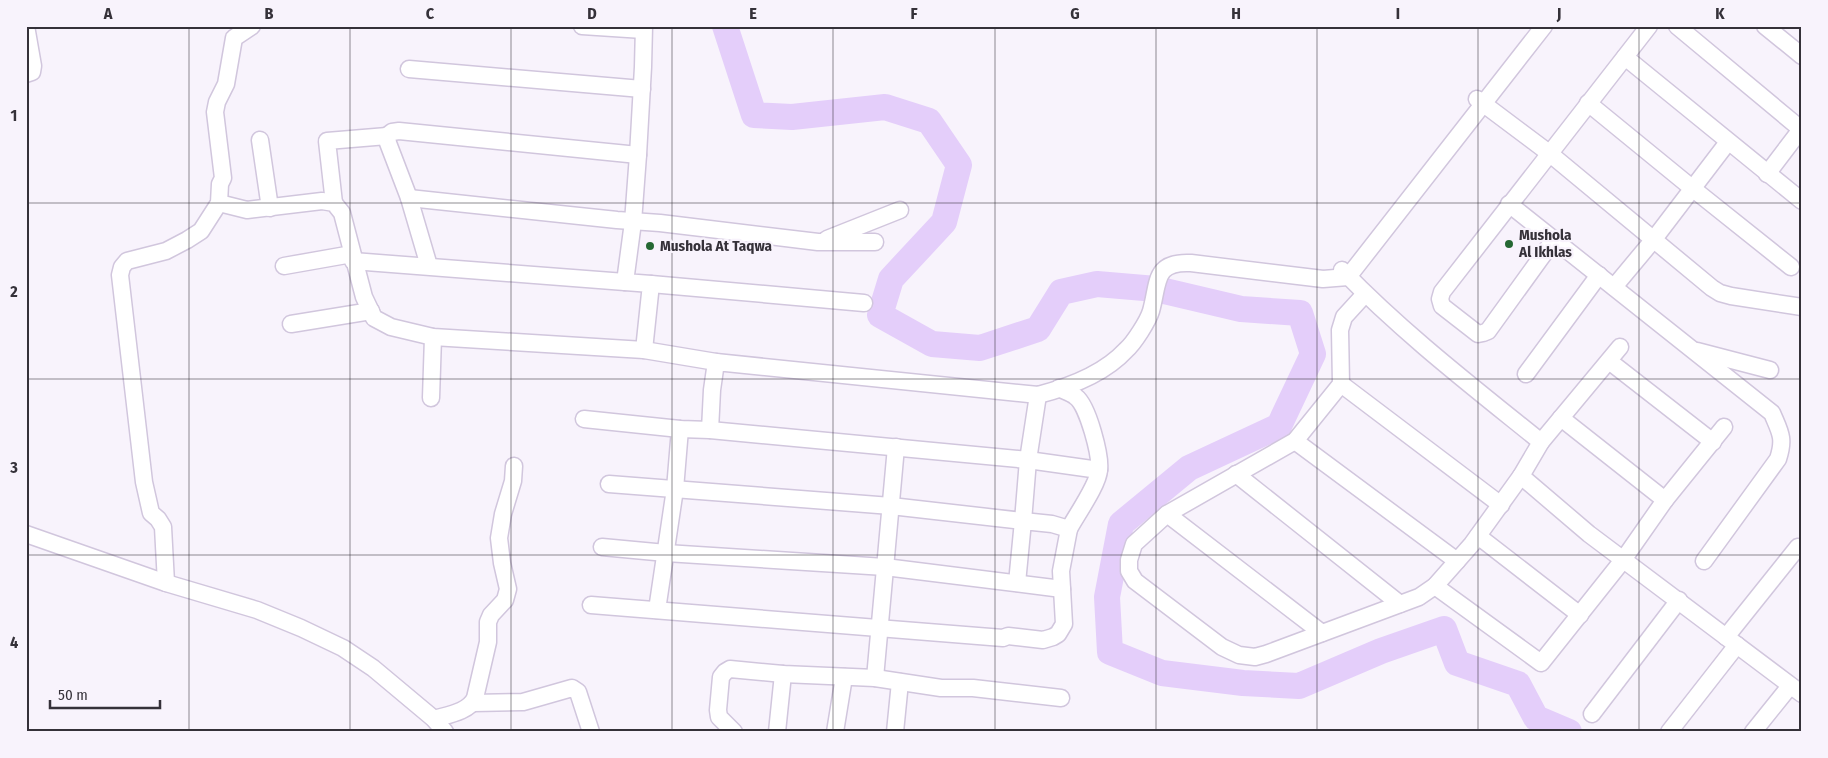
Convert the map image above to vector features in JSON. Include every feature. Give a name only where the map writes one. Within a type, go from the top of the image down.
[{"type":"street","points":[[26,26],[33,66],[32,72],[26,74]]},
{"type":"street","points":[[166,584],[163,527],[151,512],[144,482],[120,275],[122,267],[127,261],[166,251],[202,231],[219,203],[220,184],[223,178],[215,112],[217,102],[226,84],[234,38],[252,26]]},
{"type":"street","points":[[582,26],[643,28],[638,155],[633,222],[625,282]]},
{"type":"street","points":[[1480,101],[1533,26]]},
{"type":"street","points":[[1342,275],[1480,101],[1544,26]]},
{"type":"street","points":[[1553,241],[1488,330],[1478,334],[1442,306],[1440,299],[1442,292],[1649,26]]},
{"type":"street","points":[[1677,26],[1801,129],[1767,174]]},
{"type":"street","points":[[1765,26],[1802,56]]},
{"type":"street","points":[[1625,57],[1802,201]]},
{"type":"street","points":[[409,68],[642,89]]},
{"type":"street","points":[[1480,101],[1549,153],[1720,293],[1802,307]]},
{"type":"street","points":[[1588,103],[1791,267]]},
{"type":"street","points":[[638,155],[399,131],[392,132],[387,136],[327,141],[334,203],[342,213],[364,297],[374,318],[391,327],[433,337],[644,350],[716,362],[1038,394],[1059,388],[1093,374],[1113,363],[1128,349],[1150,314],[1158,277],[1162,270],[1170,265],[1180,262],[1294,276],[1342,275],[1432,354],[1541,442]]},
{"type":"street","points":[[387,136],[430,266]]},
{"type":"street","points":[[260,140],[270,208]]},
{"type":"street","points":[[1614,287],[1654,239],[1728,142]]},
{"type":"street","points":[[409,198],[633,222],[660,223],[818,242],[875,242]]},
{"type":"street","points":[[219,203],[247,210],[322,201],[334,203]]},
{"type":"street","points":[[1509,204],[1553,241],[1599,275],[1772,413],[1780,431],[1783,445],[1778,459],[1704,561]]},
{"type":"street","points":[[818,242],[900,210]]},
{"type":"street","points":[[284,266],[353,258],[864,303]]},
{"type":"street","points":[[1526,374],[1599,275]]},
{"type":"street","points":[[644,350],[652,284]]},
{"type":"street","points":[[1365,294],[1344,317],[1340,330],[1341,384],[1295,440],[1167,514],[1134,544],[1128,560],[1130,571],[1135,581],[1222,647],[1239,655],[1255,656],[1266,654],[1419,597],[1435,586],[1478,536],[1521,476],[1541,442],[1620,347]]},
{"type":"street","points":[[291,324],[371,311]]},
{"type":"street","points":[[431,398],[433,337]]},
{"type":"street","points":[[1692,349],[1770,370]]},
{"type":"street","points":[[1609,361],[1713,442]]},
{"type":"street","points":[[710,430],[712,390],[716,362]]},
{"type":"street","points":[[1341,384],[1501,504]]},
{"type":"street","points":[[591,605],[1003,638],[1008,636],[1043,640],[1053,637],[1058,634],[1064,624],[1060,571],[1069,529],[1096,481],[1099,470],[1098,455],[1088,416],[1076,396],[1059,388]]},
{"type":"street","points":[[1017,582],[1028,460],[1038,394]]},
{"type":"street","points":[[1561,418],[1666,500]]},
{"type":"street","points":[[584,419],[1028,460],[1099,470]]},
{"type":"street","points":[[1435,586],[1541,663],[1623,560],[1666,500],[1724,427]]},
{"type":"street","points":[[657,610],[675,489],[680,429]]},
{"type":"street","points":[[1295,440],[1457,561]]},
{"type":"street","points":[[875,678],[896,448]]},
{"type":"street","points":[[473,703],[488,642],[488,622],[491,615],[505,600],[508,589],[502,563],[500,538],[503,514],[513,481],[514,466]]},
{"type":"street","points":[[1236,474],[1400,604]]},
{"type":"street","points":[[1521,476],[1589,534],[1796,690],[1753,732]]},
{"type":"street","points":[[609,484],[891,506],[1052,524],[1069,529]]},
{"type":"street","points":[[1167,514],[1322,633]]},
{"type":"street","points":[[26,534],[166,584],[257,610],[301,628],[342,648],[388,680],[434,719],[445,732]]},
{"type":"street","points":[[1478,536],[1580,615]]},
{"type":"street","points":[[602,547],[885,567],[1062,589]]},
{"type":"street","points":[[1669,732],[1798,547]]},
{"type":"street","points":[[1592,714],[1679,600]]},
{"type":"street","points":[[734,732],[719,717],[718,710],[721,678],[730,669],[783,674],[875,678],[942,688],[974,688],[1061,698]]},
{"type":"street","points":[[777,732],[783,674]]},
{"type":"street","points":[[835,732],[844,677]]},
{"type":"street","points":[[895,732],[900,682]]},
{"type":"street","points":[[434,719],[463,709],[473,703],[523,702],[572,688],[578,692],[591,732]]},
{"type":"waterway","points":[[725,26],[754,115],[792,117],[885,107],[929,121],[959,165],[944,222],[891,279],[880,315],[932,344],[980,348],[1038,329],[1061,292],[1097,284],[1156,289],[1241,309],[1300,313],[1313,354],[1279,426],[1189,468],[1121,524],[1107,597],[1110,652],[1162,673],[1243,683],[1299,686],[1381,651],[1444,629],[1457,663],[1518,684],[1536,718],[1569,732]]},
{"type":"place","name":"Mushola Al Ikhlas","points":[[1509,244]]},
{"type":"place","name":"Mushola At Taqwa","points":[[650,246]]}]
